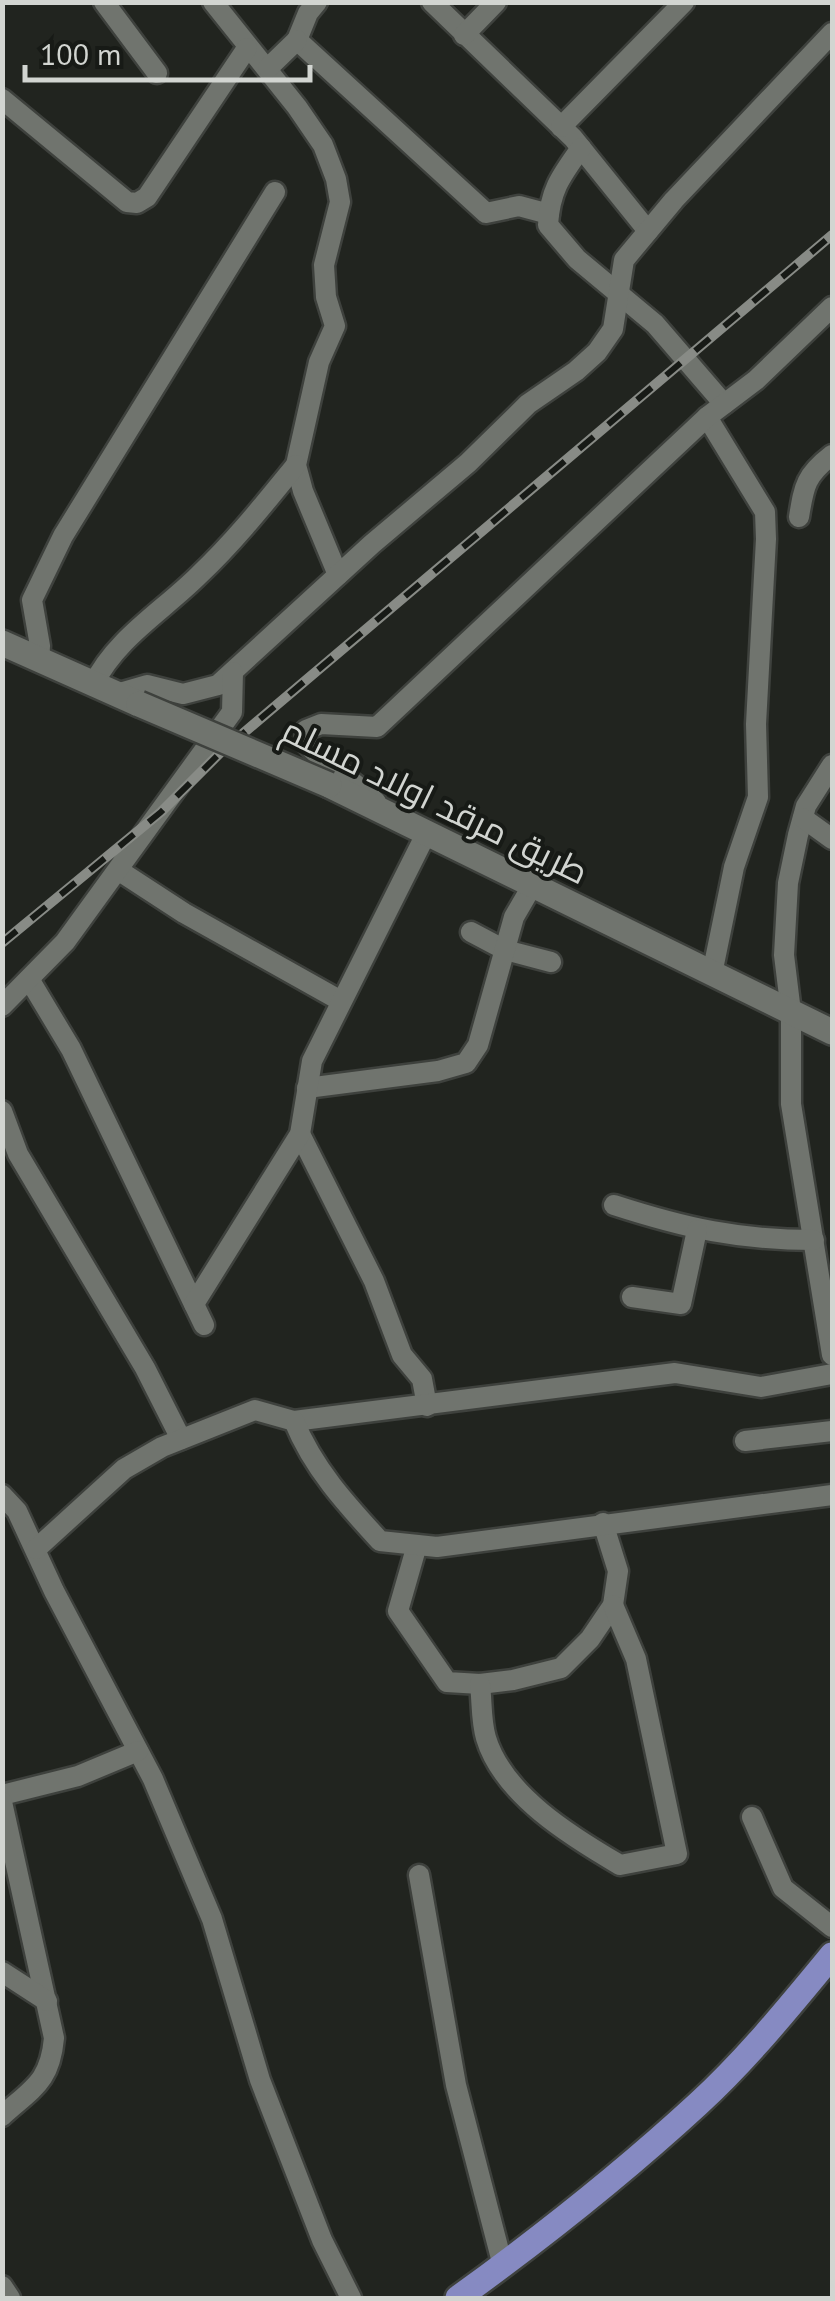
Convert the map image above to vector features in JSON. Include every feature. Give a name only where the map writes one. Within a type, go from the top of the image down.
[{"type":"main road","points":[[458,2298],[626,2168],[701,2101],[784,2013],[832,1955]]},
{"type":"street","points":[[104,2],[156,73]]},
{"type":"street","points":[[213,2],[246,48],[268,68],[323,145],[336,178],[340,202],[324,265],[326,297],[335,326],[319,362],[296,465],[244,529],[198,577],[104,660],[116,694],[148,685],[183,694],[218,685],[468,463],[528,404],[598,352],[612,329],[624,260],[832,33]]},
{"type":"street","points":[[268,68],[297,40],[317,2]]},
{"type":"street","points":[[432,2],[581,148],[648,231]]},
{"type":"street","points":[[464,34],[496,2]]},
{"type":"street","points":[[561,127],[684,2]]},
{"type":"street","points":[[297,40],[486,213],[520,206],[548,214]]},
{"type":"street","points":[[2,99],[126,202],[137,204],[147,197],[246,48]]},
{"type":"street","points":[[581,148],[559,178],[549,200],[548,225],[577,259],[655,324],[716,411],[765,512],[756,724],[758,797],[734,867],[712,974]]},
{"type":"street","points":[[38,660],[40,646],[32,600],[63,536],[275,192]]},
{"type":"street","points":[[388,815],[362,788],[318,758],[305,742],[306,730],[321,724],[377,727],[832,308]]},
{"type":"street","points":[[799,517],[804,486],[812,470],[832,455]]},
{"type":"street","points":[[296,465],[338,575]]},
{"type":"street","name":"طريق مرقد اولاد مسلم","points":[[2,643],[329,785],[832,1032]]},
{"type":"street","points":[[2,1006],[64,942],[232,712],[233,672]]},
{"type":"street","points":[[832,766],[806,806],[787,899],[784,955],[791,1012],[791,1104],[832,1355]]},
{"type":"street","points":[[803,818],[832,840]]},
{"type":"street","points":[[194,1304],[300,1134],[312,1061],[426,834]]},
{"type":"street","points":[[118,870],[342,1002]]},
{"type":"street","points":[[308,1088],[438,1071],[466,1062],[478,1045],[514,917],[532,886]]},
{"type":"street","points":[[471,932],[505,950],[552,962]]},
{"type":"street","points":[[29,979],[71,1048],[204,1325]]},
{"type":"street","points":[[2,1111],[18,1154],[144,1368],[181,1440]]},
{"type":"street","points":[[300,1134],[374,1281],[402,1355],[422,1379],[427,1406]]},
{"type":"street","points":[[614,1205],[696,1230],[762,1240],[814,1240]]},
{"type":"street","points":[[632,1298],[680,1304],[696,1230]]},
{"type":"street","points":[[36,1549],[124,1469],[162,1446],[255,1410],[294,1421],[616,1378],[675,1373],[762,1387],[832,1374]]},
{"type":"street","points":[[294,1421],[306,1452],[380,1541],[437,1546],[832,1495]]},
{"type":"street","points":[[746,1441],[832,1431]]},
{"type":"street","points":[[2,1495],[17,1511],[138,1751],[212,1919],[260,2080],[322,2240],[351,2298]]},
{"type":"street","points":[[417,1544],[398,1611],[447,1682],[480,1684],[562,1668],[590,1639],[612,1605],[618,1571],[603,1524]]},
{"type":"street","points":[[480,1684],[486,1739],[510,1780],[564,1832],[620,1865],[677,1854],[636,1659],[612,1605]]},
{"type":"street","points":[[2,2116],[52,2066],[54,2038],[2,1798],[78,1776],[138,1751]]},
{"type":"street","points":[[752,1817],[783,1888],[832,1927]]},
{"type":"street","points":[[418,1875],[456,2085],[503,2266]]},
{"type":"street","points":[[2,1972],[47,2001]]},
{"type":"street","points":[[2,2286],[10,2298]]},
{"type":"railway","points":[[2,943],[161,812],[221,752],[832,235]]}]
